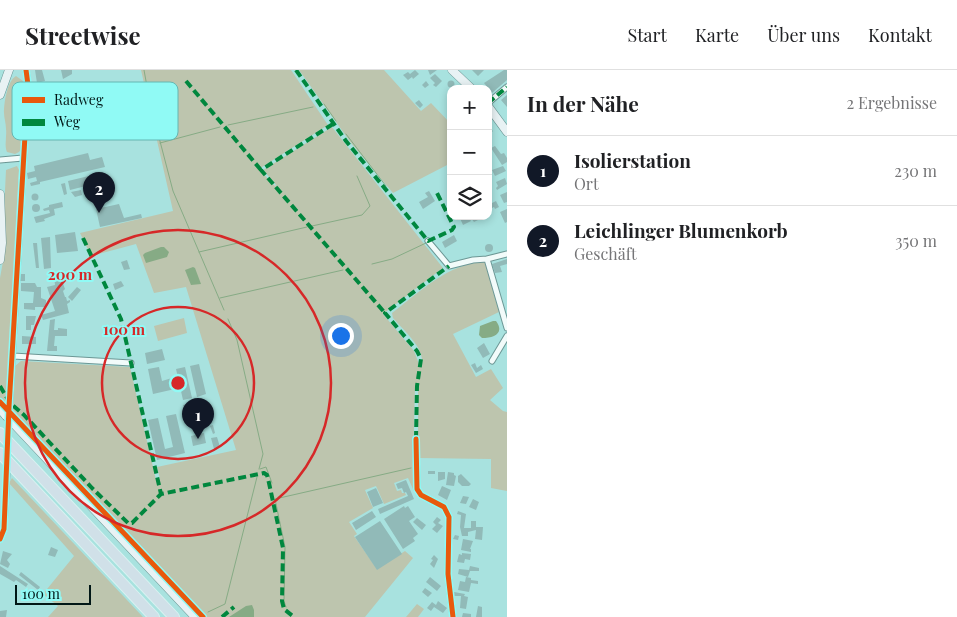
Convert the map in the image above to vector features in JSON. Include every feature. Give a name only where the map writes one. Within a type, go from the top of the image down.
[{"type":"highway","points":[[4,432],[174,617]]},
{"type":"highway","points":[[0,453],[154,617]]},
{"type":"main road","points":[[0,96],[2,83],[9,70]]},
{"type":"main road","points":[[452,70],[468,85]]},
{"type":"main road","points":[[492,110],[507,132]]},
{"type":"main road","points":[[0,194],[2,243],[0,260]]},
{"type":"main road","points":[[3,413],[195,617]]},
{"type":"street","points":[[492,100],[507,87]]},
{"type":"street","points":[[4,432],[13,356],[24,140]]},
{"type":"street","points":[[0,160],[23,158]]},
{"type":"street","points":[[428,241],[449,266],[507,254]]},
{"type":"street","points":[[487,259],[507,328]]},
{"type":"street","points":[[492,361],[507,336]]},
{"type":"street","points":[[13,356],[131,363]]},
{"type":"street","points":[[416,439],[417,489],[421,495],[444,507],[449,517],[448,574],[453,617]]},
{"type":"street","points":[[0,539],[4,529],[7,471]]},
{"type":"shaded area","points":[[141,70],[291,70],[328,125],[259,169],[275,186],[263,170],[332,127],[443,268],[383,314],[414,351],[419,364],[422,364],[422,358],[417,345],[393,318],[392,313],[447,273],[459,267],[485,262],[499,312],[453,334],[476,377],[491,369],[503,388],[490,400],[507,412],[507,491],[491,488],[491,459],[418,458],[418,386],[415,386],[413,469],[415,489],[413,489],[408,478],[394,483],[397,491],[401,490],[406,495],[384,504],[376,486],[365,490],[373,508],[349,522],[357,534],[354,536],[377,569],[405,551],[413,558],[365,617],[205,617],[10,409],[15,366],[21,361],[130,367],[156,480],[160,479],[157,467],[236,450],[186,287],[154,293],[136,244],[91,256],[80,233],[173,211],[157,140],[178,140],[178,82],[144,82]]},
{"type":"shaded area","points":[[299,70],[384,70],[421,111],[431,103],[447,120],[447,165],[393,193],[351,143]]},
{"type":"shaded area","points":[[16,76],[23,82],[12,82],[12,140],[21,140],[21,149],[15,154],[7,152],[6,149],[4,113],[5,98],[10,82]]},
{"type":"shaded area","points":[[17,166],[19,170],[7,403],[4,403],[0,399],[0,278],[5,250],[6,170]]},
{"type":"shaded area","points":[[164,247],[169,252],[167,257],[146,263],[143,255]]},
{"type":"shaded area","points":[[193,267],[201,284],[191,285],[185,270]]},
{"type":"shaded area","points":[[184,318],[187,333],[158,341],[154,326]]},
{"type":"shaded area","points":[[496,321],[499,332],[494,336],[482,338],[479,335],[480,326]]},
{"type":"shaded area","points":[[12,478],[143,617],[48,617],[58,606],[43,594],[74,556],[9,483]]},
{"type":"shaded area","points":[[417,604],[424,609],[418,617],[406,617]]},
{"type":"shaded area","points":[[252,605],[254,617],[229,617],[246,606]]},
{"type":"building","points":[[35,70],[42,70],[45,81],[37,82]]},
{"type":"building","points":[[61,70],[72,70],[72,74],[63,79]]},
{"type":"building","points":[[415,70],[419,74],[413,79],[412,77],[408,80],[403,75],[408,72],[410,74]]},
{"type":"building","points":[[428,70],[437,70],[430,75]]},
{"type":"building","points":[[472,70],[484,70],[478,76]]},
{"type":"building","points":[[507,70],[507,80],[492,93],[492,85],[486,85],[484,83]]},
{"type":"building","points":[[435,74],[442,81],[436,87],[430,78]]},
{"type":"building","points":[[426,81],[429,85],[425,88],[422,85]]},
{"type":"building","points":[[448,81],[454,81],[455,85],[447,85]]},
{"type":"building","points":[[507,95],[507,107],[501,100]]},
{"type":"building","points":[[419,100],[423,105],[420,108],[415,103]]},
{"type":"building","points":[[495,146],[501,154],[504,153],[507,162],[502,165],[492,148]]},
{"type":"building","points":[[88,153],[90,160],[102,157],[105,167],[40,182],[40,184],[31,186],[30,183],[37,181],[36,177],[28,179],[27,173],[35,171],[34,166]]},
{"type":"building","points":[[503,166],[506,171],[495,176],[492,170]]},
{"type":"building","points":[[93,175],[94,182],[90,183],[90,185],[70,190],[68,181]]},
{"type":"building","points":[[505,178],[507,184],[497,190],[496,182]]},
{"type":"building","points":[[65,183],[67,194],[64,195],[61,184]]},
{"type":"building","points":[[81,190],[82,195],[75,197],[71,192]]},
{"type":"building","points":[[429,191],[435,201],[423,209],[419,202],[428,197],[425,193]]},
{"type":"building","points":[[507,192],[507,202],[504,203],[500,195]]},
{"type":"building","points":[[35,193],[39,197],[35,201],[31,197]]},
{"type":"building","points":[[496,201],[499,207],[495,209],[494,207],[492,208],[492,203]]},
{"type":"building","points":[[62,202],[63,207],[54,209],[55,215],[44,219],[45,221],[36,223],[34,217],[50,213],[49,210],[44,211],[43,209],[49,207],[49,205]]},
{"type":"building","points":[[36,204],[40,208],[36,212],[32,208]]},
{"type":"building","points":[[119,204],[124,218],[141,214],[142,218],[100,227],[96,209]]},
{"type":"building","points":[[507,209],[507,222],[505,223],[500,212]]},
{"type":"building","points":[[461,220],[471,221],[463,225]]},
{"type":"building","points":[[75,232],[78,251],[57,253],[55,235]]},
{"type":"building","points":[[454,235],[457,241],[445,248],[442,242]]},
{"type":"building","points":[[50,237],[51,268],[44,269],[41,238]]},
{"type":"building","points":[[33,243],[37,243],[39,268],[36,268]]},
{"type":"building","points":[[489,244],[493,248],[489,252],[485,248]]},
{"type":"building","points":[[507,259],[507,264],[500,266],[502,272],[495,273],[492,264]]},
{"type":"building","points":[[127,260],[130,269],[124,270],[121,262]]},
{"type":"building","points":[[21,274],[25,274],[25,281],[20,281]]},
{"type":"building","points":[[54,274],[60,275],[65,289],[63,291],[65,297],[67,301],[70,300],[67,304],[69,313],[43,320],[41,315],[55,311],[47,287],[55,285]]},
{"type":"building","points":[[121,281],[124,286],[115,290],[113,284]]},
{"type":"building","points":[[21,283],[35,283],[37,287],[41,287],[41,298],[46,300],[46,307],[35,307],[35,310],[24,309],[24,303],[33,303],[34,292],[21,291]]},
{"type":"building","points":[[77,287],[81,290],[72,301],[68,297]]},
{"type":"building","points":[[26,316],[36,316],[34,325],[31,325],[31,330],[26,330]]},
{"type":"building","points":[[55,319],[54,330],[58,330],[58,328],[67,329],[67,336],[55,336],[54,346],[57,346],[57,351],[47,351],[50,320]]},
{"type":"building","points":[[22,336],[36,337],[36,344],[22,344]]},
{"type":"building","points":[[484,343],[490,354],[483,358],[477,348]]},
{"type":"building","points":[[162,349],[165,360],[147,364],[145,353]]},
{"type":"building","points":[[475,363],[477,368],[481,365],[483,369],[476,373],[471,365]]},
{"type":"building","points":[[199,364],[206,394],[197,397],[190,366]]},
{"type":"building","points":[[159,367],[162,381],[172,378],[175,389],[153,394],[148,369]]},
{"type":"building","points":[[185,367],[192,398],[183,400],[176,369]]},
{"type":"building","points":[[204,400],[208,417],[187,422],[183,405]]},
{"type":"building","points":[[176,414],[185,453],[157,460],[148,420],[158,418],[165,449],[173,447],[166,416]]},
{"type":"building","points":[[213,425],[215,433],[213,434],[210,426]]},
{"type":"building","points":[[204,433],[206,443],[193,446],[191,436]]},
{"type":"building","points":[[217,437],[220,447],[214,449],[211,438]]},
{"type":"building","points":[[428,471],[435,471],[435,474],[428,474]]},
{"type":"building","points":[[438,472],[445,472],[445,479],[438,481]]},
{"type":"building","points":[[448,472],[454,473],[456,476],[454,486],[446,485]]},
{"type":"building","points":[[461,474],[471,484],[469,486],[462,486],[458,482],[458,476]]},
{"type":"building","points":[[406,480],[414,499],[380,514],[378,509],[408,496],[402,488],[398,489],[396,484]]},
{"type":"building","points":[[442,486],[451,490],[447,500],[438,495]]},
{"type":"building","points":[[376,488],[383,503],[373,507],[367,492]]},
{"type":"building","points":[[463,496],[469,497],[466,504],[460,503]]},
{"type":"building","points":[[473,499],[479,502],[476,510],[469,507]]},
{"type":"building","points":[[404,506],[405,508],[408,506],[415,517],[409,521],[418,534],[413,538],[415,541],[403,549],[384,519]]},
{"type":"building","points":[[372,511],[376,517],[356,530],[352,523]]},
{"type":"building","points":[[458,511],[466,514],[464,528],[471,528],[471,521],[476,521],[476,527],[483,527],[482,540],[475,539],[476,530],[468,532],[468,536],[462,536],[460,527],[461,515],[457,514]]},
{"type":"building","points":[[437,517],[441,520],[438,523],[443,526],[437,533],[432,529],[436,525],[433,522]]},
{"type":"building","points":[[417,518],[426,525],[422,530],[413,522]]},
{"type":"building","points":[[380,521],[402,554],[377,570],[355,537]]},
{"type":"building","points":[[455,535],[459,536],[458,540],[453,539]]},
{"type":"building","points":[[463,539],[473,541],[470,549],[471,552],[461,550]]},
{"type":"building","points":[[51,547],[58,550],[55,557],[48,555]]},
{"type":"building","points":[[3,551],[12,554],[7,560],[10,564],[8,568],[0,564]]},
{"type":"building","points":[[462,553],[471,554],[470,560],[465,559],[464,563],[457,562],[459,554],[462,555]]},
{"type":"building","points":[[434,555],[438,559],[434,568],[430,564]]},
{"type":"building","points":[[0,566],[28,584],[26,587],[16,580],[14,582],[0,574]]},
{"type":"building","points":[[470,566],[479,568],[479,571],[470,571],[468,577],[458,574],[459,569],[469,570]]},
{"type":"building","points":[[21,572],[40,587],[38,590],[19,575]]},
{"type":"building","points":[[430,577],[441,586],[437,591],[426,582]]},
{"type":"building","points":[[466,577],[478,581],[478,584],[471,583],[469,592],[458,590],[460,581],[465,582]]},
{"type":"building","points":[[425,588],[432,593],[428,597],[422,592]]},
{"type":"building","points":[[454,592],[465,594],[464,596],[468,597],[466,609],[460,608],[461,596],[453,596]]},
{"type":"building","points":[[438,601],[447,608],[443,613],[434,607],[431,611],[427,608],[432,602],[436,605]]},
{"type":"building","points":[[478,606],[482,607],[482,617],[476,617]]},
{"type":"building","points":[[7,610],[6,617],[0,617],[0,611]]},
{"type":"building","points":[[463,613],[471,614],[471,617],[462,617]]},
{"type":"waterway","points":[[144,70],[146,82]]},
{"type":"waterway","points":[[324,104],[336,121]]},
{"type":"waterway","points":[[228,125],[313,107]]},
{"type":"waterway","points":[[178,138],[220,127]]},
{"type":"waterway","points":[[346,134],[386,186]]},
{"type":"waterway","points":[[160,140],[173,191],[224,310]]},
{"type":"waterway","points":[[160,143],[171,140]]},
{"type":"waterway","points":[[312,226],[362,215],[370,206],[357,176]]},
{"type":"waterway","points":[[199,252],[307,227]]},
{"type":"waterway","points":[[372,264],[392,259],[426,243]]},
{"type":"waterway","points":[[220,298],[343,270]]},
{"type":"waterway","points":[[228,319],[237,340],[263,454],[259,469]]},
{"type":"waterway","points":[[260,469],[266,467],[272,483]]},
{"type":"waterway","points":[[286,607],[284,601],[285,547],[275,499],[411,468]]},
{"type":"waterway","points":[[208,612],[225,604],[257,477]]},
{"type":"tunnel","points":[[7,460],[8,430]]},
{"type":"marked path","points":[[296,70],[346,141],[428,241],[452,230],[454,227],[437,193]]},
{"type":"marked path","points":[[186,81],[261,170]]},
{"type":"marked path","points":[[492,100],[507,87]]},
{"type":"marked path","points":[[333,124],[261,170],[385,313]]},
{"type":"marked path","points":[[83,238],[121,319],[161,494]]},
{"type":"marked path","points":[[416,439],[417,386],[421,359],[417,351],[385,313],[449,266]]},
{"type":"marked path","points":[[0,386],[10,403],[24,415],[92,488],[128,523],[132,523],[161,494],[264,473],[267,475],[283,548],[282,601],[284,609],[294,617]]},
{"type":"marked path","points":[[222,617],[234,607]]},
{"type":"cycle path","points":[[26,70],[28,82]]},
{"type":"cycle path","points":[[0,539],[4,529],[9,407],[25,140]]},
{"type":"cycle path","points":[[0,402],[203,617]]},
{"type":"cycle path","points":[[416,439],[417,489],[421,495],[444,507],[449,517],[448,574],[453,617]]},
{"type":"place","name":"Leichlinger Blumenkorb","points":[[99,213]]},
{"type":"place","name":"Isolierstation","points":[[198,439]]}]
